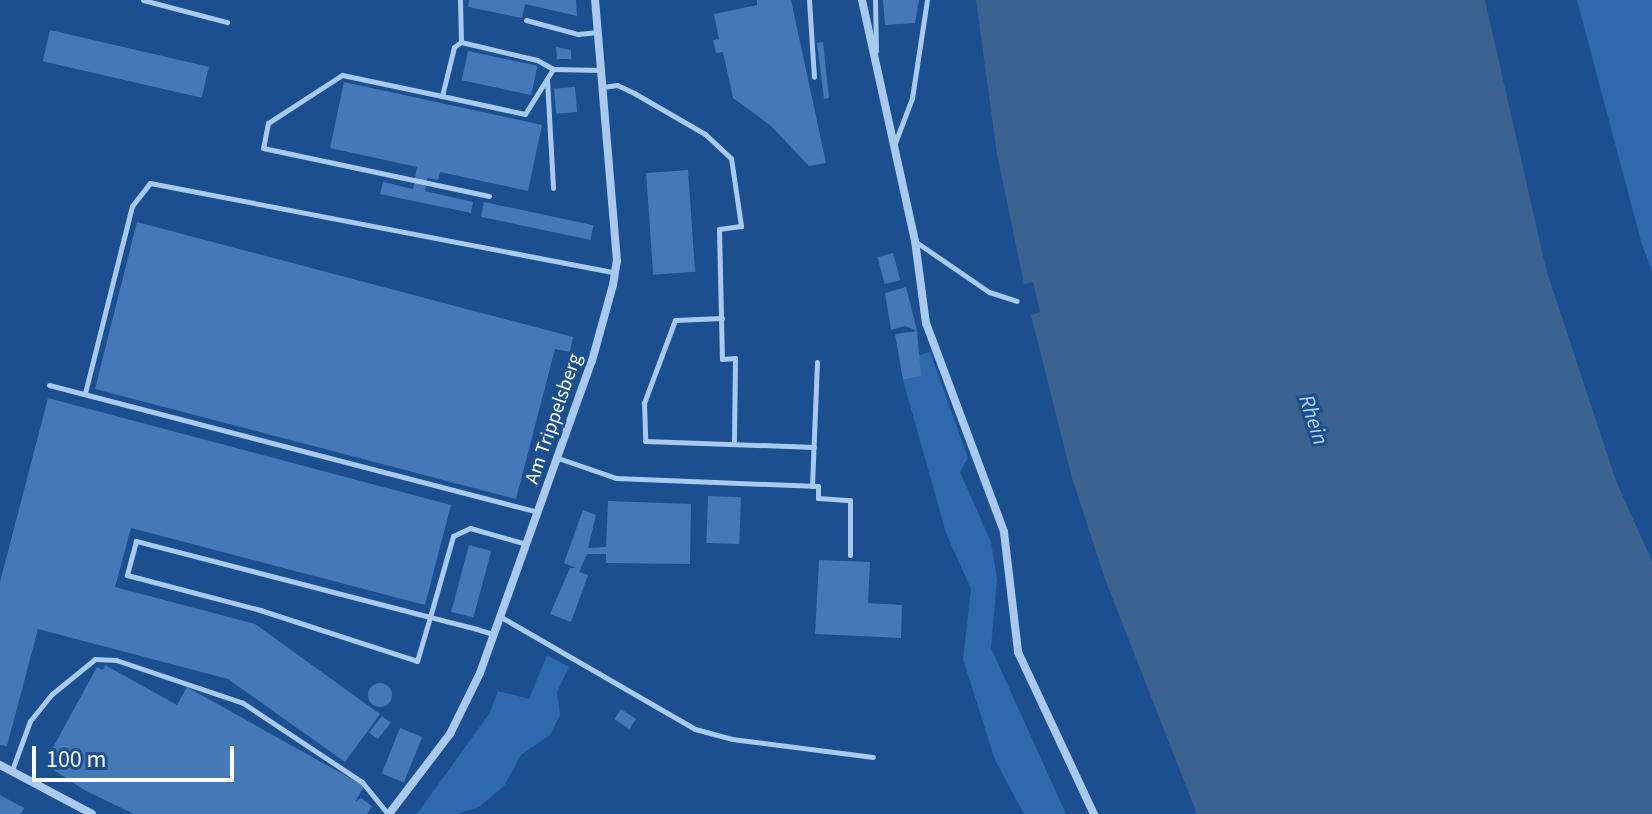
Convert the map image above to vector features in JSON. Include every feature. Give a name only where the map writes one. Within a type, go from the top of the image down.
[{"type":"street","name":"Am Trippelsberg","points":[[388,814],[466,706],[592,361],[615,272],[595,0]]},
{"type":"street","points":[[862,0],[876,80],[915,241],[926,323],[1004,532],[1018,652],[1094,814]]},
{"type":"street","points":[[0,765],[92,814]]},
{"type":"lane","points":[[143,0],[227,22]]},
{"type":"lane","points":[[460,0],[461,42]]},
{"type":"lane","points":[[809,0],[814,77]]},
{"type":"lane","points":[[875,0],[876,80]]},
{"type":"lane","points":[[893,147],[912,98],[927,0]]},
{"type":"lane","points":[[526,20],[578,34],[598,32]]},
{"type":"lane","points":[[442,96],[454,47],[461,42],[537,60],[553,69],[600,70]]},
{"type":"lane","points":[[489,196],[263,148],[268,123],[342,75],[525,114],[553,69]]},
{"type":"lane","points":[[546,79],[553,188]]},
{"type":"lane","points":[[602,87],[617,85],[634,93],[705,134],[731,158],[741,226],[719,229],[722,359],[735,358],[734,444]]},
{"type":"lane","points":[[85,393],[132,206],[150,183],[615,272]]},
{"type":"lane","points":[[915,241],[989,292],[1017,301]]},
{"type":"lane","points":[[722,318],[675,320],[644,403],[645,441],[814,447]]},
{"type":"lane","points":[[812,486],[817,362]]},
{"type":"lane","points":[[49,385],[538,512]]},
{"type":"lane","points":[[558,458],[616,478],[818,486],[818,498],[850,500],[850,555]]},
{"type":"lane","points":[[494,634],[430,617],[136,541],[127,575],[260,610],[417,661],[430,617],[455,533],[470,528],[526,545]]},
{"type":"lane","points":[[500,617],[695,729],[732,739],[873,757]]},
{"type":"lane","points":[[12,770],[30,721],[52,694],[95,659],[116,660],[243,703],[362,782],[388,814]]},
{"type":"shaded area","points":[[1577,0],[1652,0],[1652,271],[1642,245]]},
{"type":"shaded area","points":[[930,352],[968,458],[960,472],[991,542],[997,579],[991,648],[1066,814],[1024,814],[995,760],[963,659],[971,589],[946,533],[903,380],[921,376],[917,356]]},
{"type":"shaded area","points":[[547,655],[569,667],[557,692],[560,715],[550,735],[521,755],[504,786],[479,807],[457,814],[417,814],[489,714],[498,691],[529,699]]},
{"type":"water","name":"Rhein","points":[[976,0],[1485,0],[1546,269],[1616,481],[1652,561],[1652,814],[1197,814],[1105,579],[1072,478],[1031,315],[1040,312],[1033,282],[1024,284],[997,154]]},
{"type":"building","points":[[469,0],[576,0],[577,16],[525,4],[522,18],[468,7]]},
{"type":"building","points":[[757,0],[791,0],[826,163],[809,166],[770,125],[733,98],[723,52],[716,53],[713,40],[719,39],[714,14],[757,5]]},
{"type":"building","points":[[883,0],[919,0],[915,23],[885,25]]},
{"type":"building","points":[[50,30],[209,67],[202,98],[43,61]]},
{"type":"building","points":[[823,42],[829,98],[824,99],[817,43]]},
{"type":"building","points":[[556,47],[571,50],[571,59],[557,59]]},
{"type":"building","points":[[468,51],[537,66],[531,95],[462,80]]},
{"type":"building","points":[[344,82],[542,125],[528,191],[440,172],[438,180],[427,178],[425,191],[473,202],[471,213],[380,194],[383,182],[413,189],[417,167],[330,148]]},
{"type":"building","points":[[575,87],[577,112],[556,114],[554,89]]},
{"type":"building","points":[[688,170],[695,272],[653,275],[646,173]]},
{"type":"building","points":[[484,202],[594,225],[590,240],[481,217]]},
{"type":"building","points":[[137,222],[573,337],[570,352],[555,349],[516,499],[95,389]]},
{"type":"building","points":[[893,253],[900,280],[885,284],[878,257]]},
{"type":"building","points":[[906,287],[917,331],[905,326],[891,330],[885,293]]},
{"type":"building","points":[[917,331],[921,376],[903,380],[895,334]]},
{"type":"building","points":[[48,398],[451,505],[425,605],[131,528],[115,587],[255,624],[380,714],[345,762],[228,679],[38,629],[7,746],[0,745],[0,582]]},
{"type":"building","points":[[708,496],[741,497],[739,544],[706,543]]},
{"type":"building","points":[[608,501],[691,504],[690,564],[606,563],[606,554],[587,554],[579,572],[588,575],[571,622],[550,614],[570,568],[576,568],[564,563],[583,510],[596,515],[588,548],[606,547]]},
{"type":"building","points":[[469,545],[491,551],[473,618],[451,612]]},
{"type":"building","points":[[819,560],[870,562],[868,603],[902,605],[901,638],[815,634]]},
{"type":"building","points":[[105,665],[177,705],[187,687],[364,786],[355,802],[361,798],[372,806],[367,814],[134,814],[86,791],[49,767],[55,756],[50,753],[97,667],[103,670]]},
{"type":"building","points":[[380,683],[388,687],[392,695],[388,703],[380,707],[372,703],[368,695],[372,687]]},
{"type":"building","points":[[621,709],[636,719],[629,729],[614,719]]},
{"type":"building","points":[[382,716],[391,723],[378,739],[369,733]]},
{"type":"building","points":[[400,728],[422,737],[404,782],[382,773]]},
{"type":"building","points":[[0,795],[24,808],[21,814],[0,814]]}]
